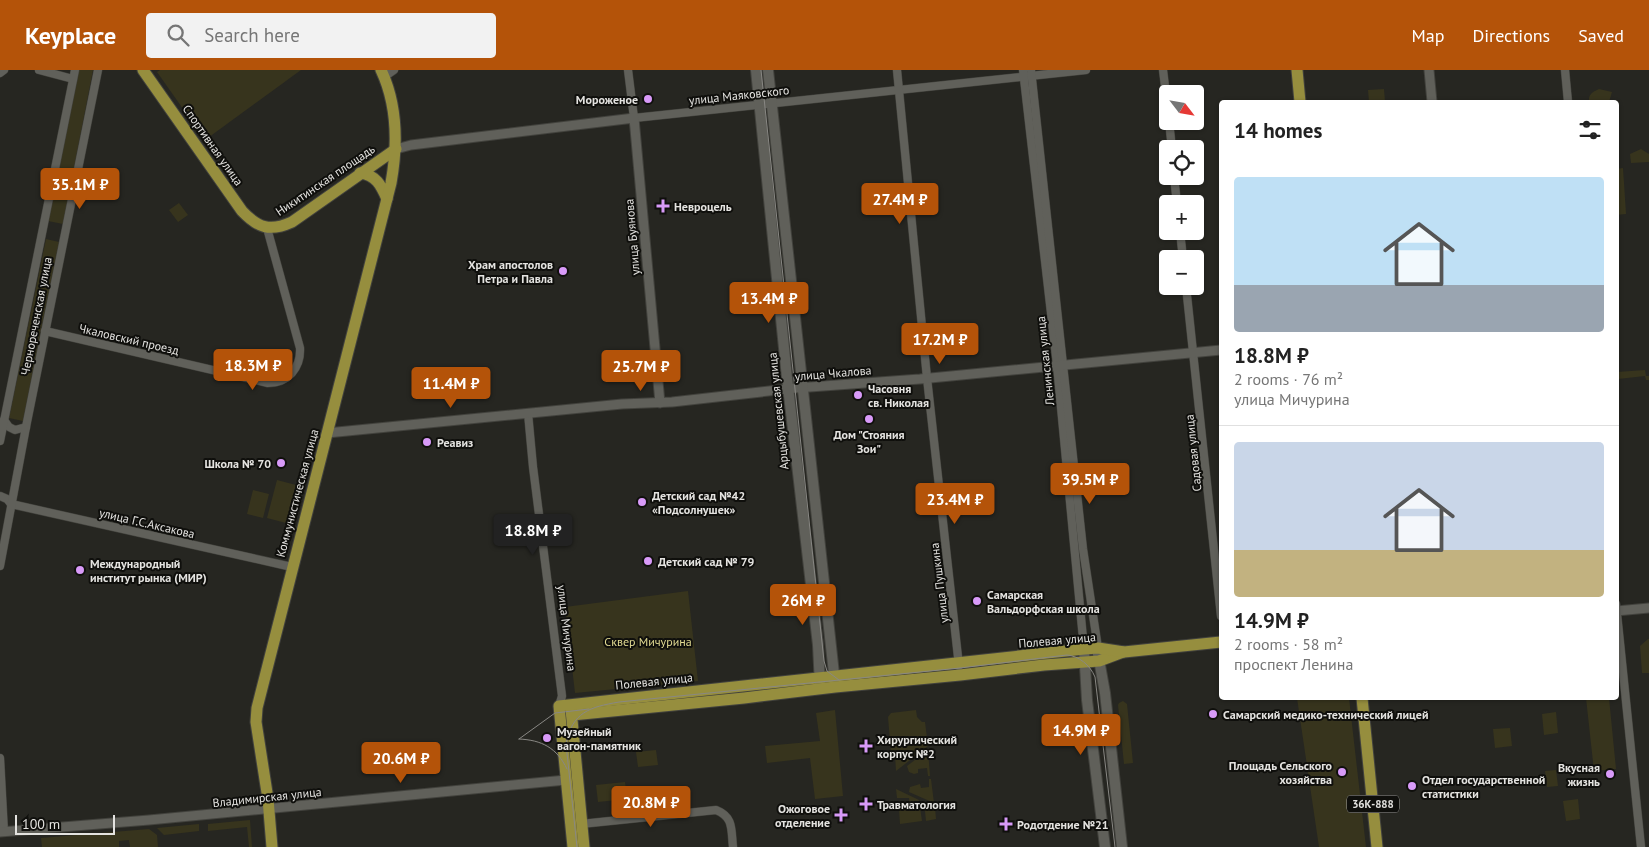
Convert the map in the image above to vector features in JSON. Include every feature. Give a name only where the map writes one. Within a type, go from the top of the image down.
[{"type":"main road","name":"Спортивная улица","points":[[143,70],[242,211],[250,220],[267,228]]},
{"type":"main road","name":"Арцыбушевская улица","points":[[756,70],[788,390],[818,644],[819,684]]},
{"type":"main road","points":[[768,70],[835,681]]},
{"type":"main road","points":[[1297,70],[1300,100]]},
{"type":"main road","name":"Коммунистическая улица","points":[[272,847],[269,809],[256,722],[257,708],[387,198],[396,149],[394,112],[386,72]]},
{"type":"main road","name":"Никитинская площадь","points":[[267,228],[279,227],[292,222],[396,149]]},
{"type":"main road","points":[[360,173],[374,177],[387,198]]},
{"type":"main road","points":[[1124,652],[1219,642]]},
{"type":"main road","points":[[1098,648],[1105,693],[1122,847]]},
{"type":"main road","name":"Полевая улица","points":[[566,706],[744,698],[835,681],[959,663],[1098,648],[1124,652]]},
{"type":"main road","points":[[1084,649],[1086,700],[1105,847]]},
{"type":"main road","name":"Полевая улица","points":[[835,681],[960,676],[1044,665],[1099,661],[1124,652]]},
{"type":"main road","name":"36К-888","points":[[1362,700],[1378,847]]},
{"type":"main road","name":"улица Мичурина","points":[[566,706],[566,780],[572,847]]},
{"type":"main road","name":"улица Мичурина","points":[[566,706],[584,847]]},
{"type":"street","points":[[0,72],[4,70]]},
{"type":"street","points":[[39,70],[73,79]]},
{"type":"street","name":"Чернореченская улица","points":[[0,440],[2,420],[75,70]]},
{"type":"street","name":"Чернореченская улица","points":[[0,566],[98,70]]},
{"type":"street","name":"улица Буянова","points":[[628,70],[660,403]]},
{"type":"street","name":"улица Пушкина","points":[[897,70],[926,378],[960,676]]},
{"type":"street","name":"улица Маяковского","points":[[396,149],[411,144],[899,90],[1027,73],[1086,70]]},
{"type":"street","points":[[1163,70],[1165,85]]},
{"type":"street","points":[[1429,70],[1432,100]]},
{"type":"street","points":[[1565,70],[1568,100]]},
{"type":"street","name":"Ленинская улица","points":[[1027,73],[1060,365],[1083,548],[1098,648]]},
{"type":"street","name":"Чкаловский проезд","points":[[45,331],[268,383],[281,382],[293,372],[300,355],[300,348],[267,228]]},
{"type":"street","name":"Садовая улица","points":[[1187,295],[1219,597]]},
{"type":"street","name":"улица Чкалова","points":[[327,433],[622,404],[660,403],[802,388],[1219,350]]},
{"type":"street","name":"Ленинская улица","points":[[1060,365],[1084,649]]},
{"type":"street","name":"улица Мичурина","points":[[528,413],[533,467],[566,706]]},
{"type":"street","points":[[2,420],[14,430],[26,427]]},
{"type":"street","name":"улица Г.С.Аксакова","points":[[0,496],[7,499],[11,504],[292,567]]},
{"type":"street","points":[[1619,611],[1649,608]]},
{"type":"street","points":[[1619,639],[1641,847]]},
{"type":"street","points":[[0,758],[2,832]]},
{"type":"street","name":"Владимирская улица","points":[[2,832],[269,809],[566,780]]},
{"type":"street","points":[[581,824],[716,810],[730,820],[733,847]]},
{"type":"green space","points":[[77,70],[93,70],[63,224],[48,221]]},
{"type":"green space","points":[[160,70],[301,70],[205,140],[157,72]]},
{"type":"green space","points":[[1384,89],[1385,100],[1369,100],[1368,90]]},
{"type":"green space","points":[[1599,89],[1612,92],[1610,100],[1589,100],[1594,91]]},
{"type":"green space","points":[[1641,149],[1649,154],[1649,162],[1631,163],[1630,154]]},
{"type":"green space","points":[[1623,168],[1626,214],[1619,215],[1619,169]]},
{"type":"green space","points":[[179,203],[188,215],[178,222],[169,210]]},
{"type":"green space","points":[[46,239],[59,242],[23,421],[9,418]]},
{"type":"green space","points":[[1645,370],[1649,380],[1646,380],[1645,376],[1619,379],[1619,372]]},
{"type":"green space","points":[[277,480],[296,485],[286,523],[267,518]]},
{"type":"green space","points":[[253,490],[269,494],[263,518],[247,514]]},
{"type":"green space","name":"Сквер Мичурина","points":[[688,591],[698,681],[575,693],[565,607]]},
{"type":"green space","points":[[1648,639],[1649,673],[1642,673],[1640,646]]},
{"type":"green space","name":"Площадь Сельского хозяйства","points":[[1297,700],[1349,700],[1366,847],[1319,847]]},
{"type":"green space","points":[[1586,700],[1609,700],[1616,769],[1594,771]]},
{"type":"green space","points":[[1123,701],[1127,704],[1133,763],[1124,764],[1118,705]]},
{"type":"green space","points":[[835,710],[843,796],[815,799],[810,758],[767,763],[765,746],[820,741],[816,713]]},
{"type":"green space","points":[[916,710],[917,717],[922,722],[925,722],[928,746],[896,771],[895,755],[891,753],[888,717],[891,713]]},
{"type":"green space","points":[[1556,712],[1558,733],[1544,735],[1542,714]]},
{"type":"green space","points":[[1510,728],[1512,746],[1495,748],[1493,729]]},
{"type":"green space","points":[[656,750],[658,765],[638,767],[636,752]]},
{"type":"green space","points":[[928,750],[930,776],[928,776],[927,768],[918,769],[918,773],[914,774],[909,772],[907,766]]},
{"type":"green space","points":[[1556,770],[1558,786],[1547,787],[1545,771]]},
{"type":"green space","points":[[929,779],[931,779],[934,803],[909,792],[910,787],[920,784],[921,788],[929,787]]},
{"type":"green space","points":[[625,782],[627,799],[598,802],[596,785]]},
{"type":"green space","points":[[896,789],[919,800],[922,821],[900,824],[899,809],[910,808],[909,798],[897,798]]},
{"type":"green space","points":[[1578,799],[1580,819],[1566,821],[1563,801]]},
{"type":"green space","points":[[924,802],[935,807],[936,819],[926,821]]},
{"type":"green space","points":[[250,820],[252,847],[249,847],[247,827],[208,831],[208,824]]},
{"type":"green space","points":[[199,824],[199,831],[164,835],[157,828]]},
{"type":"green space","points":[[149,829],[157,835],[158,847],[130,847],[129,840],[119,841],[119,847],[42,847],[41,838]]},
{"type":"tram line","points":[[761,70],[824,661],[827,671],[839,680]]},
{"type":"tram line","points":[[577,847],[566,744],[573,725],[578,718],[591,709],[619,702],[960,668],[1067,655],[1076,657],[1084,662],[1095,677],[1115,847]]},
{"type":"tram line","points":[[519,739],[555,713],[589,709]]},
{"type":"tram line","points":[[519,739],[535,741],[548,746],[559,756],[567,769]]},
{"type":"place","name":"Мороженое","points":[[648,99]]},
{"type":"place","name":"Невроцель","points":[[663,206]]},
{"type":"place","name":"Храм апостолов Петра и Павла","points":[[563,271]]},
{"type":"place","name":"Часовня св. Николая","points":[[858,395]]},
{"type":"place","name":"Дом \"Стояния Зои\"","points":[[869,419]]},
{"type":"place","name":"Реавиз","points":[[427,442]]},
{"type":"place","name":"Школа № 70","points":[[281,463]]},
{"type":"place","name":"Детский сад №42 «Подсолнушек»","points":[[642,502]]},
{"type":"place","name":"Детский сад № 79","points":[[648,561]]},
{"type":"place","name":"Международный институт рынка (МИР)","points":[[80,570]]},
{"type":"place","name":"Самарская Вальдорфская школа","points":[[977,601]]},
{"type":"place","name":"Самарский медико-технический лицей","points":[[1213,714]]},
{"type":"place","name":"Музейный вагон-памятник","points":[[547,738]]},
{"type":"place","name":"Хирургический корпус №2","points":[[866,746]]},
{"type":"place","name":"Площадь Сельского хозяйства","points":[[1342,772]]},
{"type":"place","name":"Вкусная жизнь","points":[[1610,774]]},
{"type":"place","name":"Отдел государственной статистики","points":[[1412,786]]},
{"type":"place","name":"Травматология","points":[[866,804]]},
{"type":"place","name":"Ожоговое отделение","points":[[841,815]]},
{"type":"place","name":"Родотдение №21","points":[[1006,824]]}]
